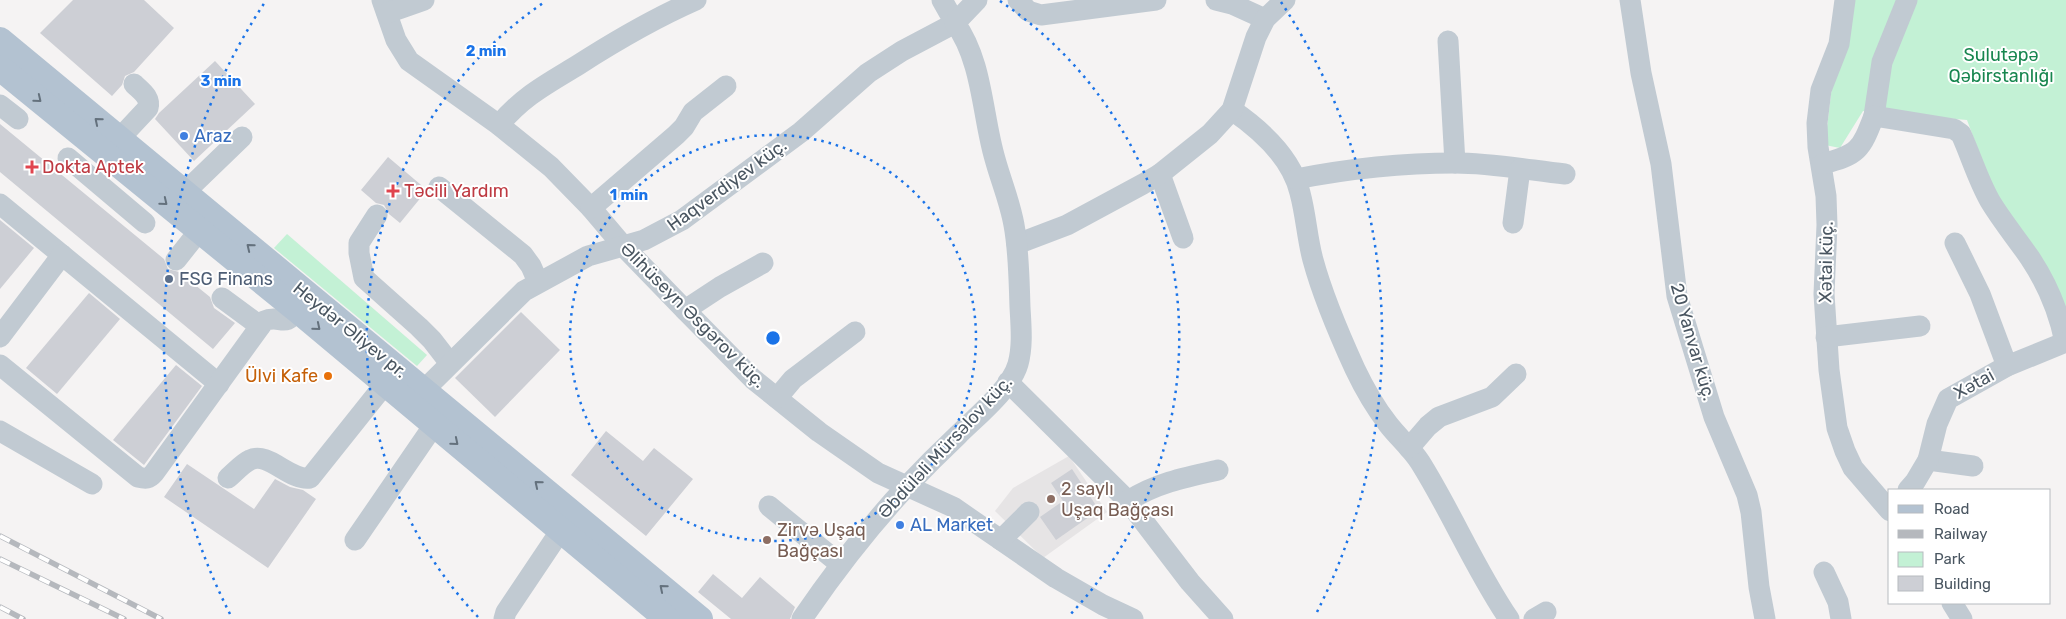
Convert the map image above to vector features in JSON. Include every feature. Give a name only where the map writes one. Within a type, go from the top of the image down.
[{"type":"main road","name":"Heydər Əliyev pr.","points":[[0,40],[184,193],[417,397],[700,619]]},
{"type":"main road","name":"Heydər Əliyev pr.","points":[[0,68],[385,384],[417,397],[434,425],[667,619]]},
{"type":"street","points":[[384,6],[424,0]]},
{"type":"street","points":[[499,125],[512,110],[532,94],[625,35],[660,16],[696,0]]},
{"type":"street","name":"Əbdüləli Mürsəlov küç.","points":[[802,619],[840,564],[907,487],[987,406],[1008,382],[1018,366],[1020,352],[1017,244],[1008,198],[988,137],[979,82],[971,51],[964,34],[955,23],[942,0]]},
{"type":"street","points":[[955,23],[977,0]]},
{"type":"street","points":[[1018,0],[1028,10],[1041,15],[1156,0]]},
{"type":"street","points":[[1216,0],[1232,4],[1265,19]]},
{"type":"street","points":[[1017,244],[1066,225],[1160,174],[1210,134],[1232,110],[1256,37],[1265,19],[1285,0]]},
{"type":"street","name":"20 Yanvar küç.","points":[[1630,0],[1641,73],[1661,164],[1678,296],[1714,416],[1751,512],[1759,587],[1765,619]]},
{"type":"street","name":"Xətai küç.","points":[[1846,0],[1839,44],[1821,90],[1817,123],[1827,225],[1824,294],[1826,337],[1832,402],[1837,428],[1853,468],[1888,508]]},
{"type":"street","points":[[1822,164],[1852,154],[1861,146],[1874,116],[1882,62],[1907,0]]},
{"type":"street","name":"Əlihüseyn Əsgərov küç.","points":[[384,6],[399,46],[409,62],[499,125],[551,167],[591,208],[624,247],[753,379],[852,456],[878,473],[953,507],[1056,578],[1100,612],[1133,619]]},
{"type":"street","name":"Haqverdiyev küç.","points":[[417,397],[449,362],[524,291],[588,256],[644,240],[682,220],[801,132],[868,73],[902,50],[955,23]]},
{"type":"street","points":[[1448,41],[1455,163]]},
{"type":"street","points":[[118,139],[148,108],[147,97],[134,84]]},
{"type":"street","points":[[591,208],[676,135],[684,127],[693,112],[726,86]]},
{"type":"street","points":[[0,105],[18,120]]},
{"type":"street","points":[[1232,110],[1256,127],[1268,139],[1296,179],[1314,262],[1344,345],[1356,370],[1372,401],[1388,424],[1419,460],[1481,575],[1509,619]]},
{"type":"street","points":[[1874,116],[1945,126],[1961,134],[1984,190],[2031,260],[2042,280],[2056,310],[2065,342]]},
{"type":"street","points":[[184,193],[242,137]]},
{"type":"street","points":[[68,158],[145,222]]},
{"type":"street","points":[[1296,179],[1327,173],[1374,168],[1455,163],[1565,174]]},
{"type":"street","points":[[101,185],[119,165]]},
{"type":"street","points":[[1513,223],[1520,169]]},
{"type":"street","points":[[1160,174],[1183,238]]},
{"type":"street","points":[[439,187],[523,255],[531,266],[538,282]]},
{"type":"street","points":[[0,204],[219,384]]},
{"type":"street","points":[[377,215],[359,242],[359,253],[364,278],[419,327],[449,362]]},
{"type":"street","points":[[176,260],[199,231]]},
{"type":"street","points":[[1955,242],[1980,294],[2008,366]]},
{"type":"street","points":[[0,337],[62,255]]},
{"type":"street","points":[[685,310],[720,287],[764,263]]},
{"type":"street","points":[[222,298],[260,326]]},
{"type":"street","points":[[0,365],[138,477],[151,478],[264,321],[270,319],[286,321],[292,319],[297,310]]},
{"type":"street","points":[[1826,337],[1920,326]]},
{"type":"street","points":[[777,398],[793,379],[855,332]]},
{"type":"street","name":"Xətai","points":[[1909,489],[1928,460],[1937,424],[1948,398],[2008,366],[2065,342]]},
{"type":"street","points":[[1409,448],[1439,416],[1492,397],[1516,374]]},
{"type":"street","points":[[1008,382],[1128,501],[1190,582],[1223,619]]},
{"type":"street","points":[[228,478],[250,460],[258,458],[268,460],[298,477],[310,478],[385,384]]},
{"type":"street","points":[[355,540],[434,425]]},
{"type":"street","points":[[0,431],[92,484]]},
{"type":"street","points":[[1928,460],[1974,466]]},
{"type":"street","points":[[1128,501],[1158,484],[1218,470]]},
{"type":"street","points":[[769,506],[840,564]]},
{"type":"street","points":[[1000,540],[1029,512]]},
{"type":"street","points":[[504,619],[506,612],[561,530]]},
{"type":"street","points":[[1824,572],[1838,602],[1841,619]]},
{"type":"street","points":[[1953,604],[1962,619]]},
{"type":"shaded area","name":"2 saylı Uşaq Bağçası","points":[[1069,456],[1107,512],[1043,558],[995,511],[1013,488]]},
{"type":"green space","name":"Sulutəpə Qəbirstanlığı","points":[[1842,0],[2066,0],[2066,323],[1997,201],[1967,120],[1863,111],[1840,148],[1825,145]]},
{"type":"green space","points":[[287,234],[427,355],[417,366],[274,248]]},
{"type":"building","points":[[73,0],[144,0],[174,28],[134,72],[125,76],[122,85],[112,96],[40,33]]},
{"type":"building","points":[[215,61],[255,104],[194,161],[155,119],[159,113]]},
{"type":"building","points":[[0,124],[164,259],[168,269],[179,272],[210,297],[214,308],[235,323],[213,349],[0,172]]},
{"type":"building","points":[[388,157],[427,190],[400,223],[389,214],[384,205],[376,203],[361,190]]},
{"type":"building","points":[[0,220],[34,248],[0,289]]},
{"type":"building","points":[[89,293],[120,319],[57,394],[26,368]]},
{"type":"building","points":[[521,312],[560,350],[495,417],[455,378]]},
{"type":"building","points":[[176,365],[202,386],[144,465],[113,440]]},
{"type":"building","points":[[606,431],[643,461],[654,448],[693,479],[646,536],[571,475]]},
{"type":"building","points":[[187,464],[254,509],[275,479],[290,487],[303,490],[316,499],[268,568],[164,497]]},
{"type":"building","points":[[1072,469],[1099,510],[1056,540],[1040,517],[1063,501],[1051,483]]},
{"type":"building","points":[[713,574],[742,598],[760,577],[795,607],[790,619],[731,619],[698,592]]},
{"type":"railway","points":[[0,536],[161,619]]},
{"type":"railway","points":[[0,559],[124,619]]},
{"type":"railway","points":[[0,607],[23,619]]},
{"type":"place","name":"Araz","points":[[184,136]]},
{"type":"place","name":"Dokta Aptek","points":[[32,167]]},
{"type":"place","name":"Təcili Yardım","points":[[393,191]]},
{"type":"place","name":"FSG Finans","points":[[169,279]]},
{"type":"place","name":"Ülvi Kafe","points":[[328,376]]},
{"type":"place","name":"2 saylı Uşaq Bağçası","points":[[1051,499]]},
{"type":"place","name":"AL Market","points":[[900,525]]},
{"type":"place","name":"Zirvə Uşaq Bağçası","points":[[767,540]]}]
